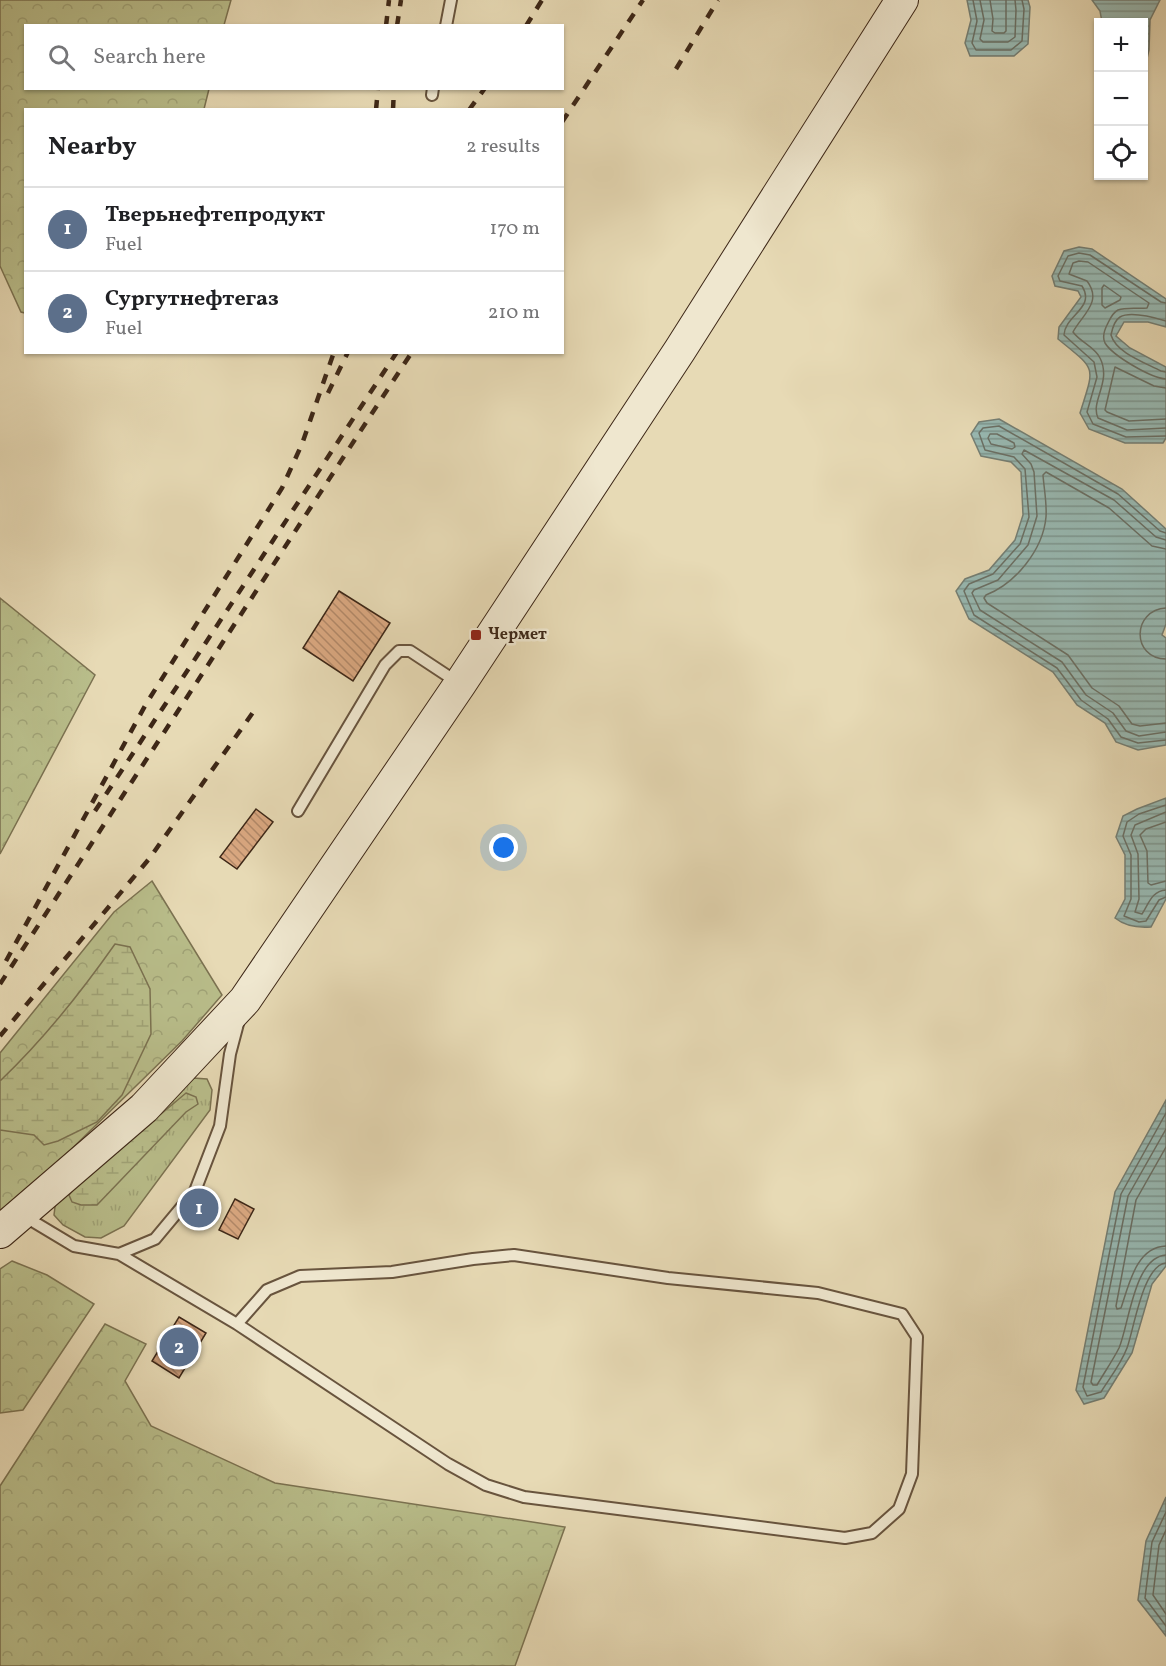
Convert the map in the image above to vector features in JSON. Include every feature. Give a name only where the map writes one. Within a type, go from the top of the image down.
[{"type":"street","points":[[11,1223],[144,1108],[245,1000],[460,684],[680,350],[902,0]]},
{"type":"lane","points":[[446,24],[451,0]]},
{"type":"lane","points":[[298,811],[385,665],[399,651],[410,651],[460,684]]},
{"type":"lane","points":[[119,1254],[155,1239],[195,1191],[220,1126],[230,1054],[245,1000]]},
{"type":"lane","points":[[11,1223],[74,1246],[119,1254],[237,1324],[447,1464],[486,1485],[524,1497],[845,1538],[872,1533],[899,1509],[912,1474],[917,1337],[902,1314],[818,1293],[668,1278],[514,1255],[392,1272],[300,1276],[267,1290],[237,1324]]},
{"type":"green space","points":[[0,0],[231,0],[224,24],[24,24],[24,90],[209,90],[204,108],[24,108],[24,313],[21,312],[0,266]]},
{"type":"green space","points":[[0,598],[95,675],[0,854]]},
{"type":"green space","points":[[152,881],[222,995],[182,1041],[0,1219],[0,1053],[114,912]]},
{"type":"green space","points":[[115,944],[130,947],[150,989],[151,1034],[122,1095],[97,1122],[58,1141],[44,1145],[34,1135],[0,1130],[0,1081],[31,1050],[89,980]]},
{"type":"green space","points":[[193,1078],[207,1079],[212,1090],[210,1110],[124,1226],[101,1238],[85,1237],[63,1225],[54,1215],[56,1199]]},
{"type":"green space","points":[[186,1093],[196,1097],[198,1104],[186,1112],[97,1205],[81,1205],[72,1202],[69,1195],[78,1184]]},
{"type":"green space","points":[[12,1261],[47,1275],[94,1304],[23,1410],[0,1413],[0,1269]]},
{"type":"green space","points":[[105,1324],[146,1344],[125,1381],[151,1426],[275,1483],[565,1527],[515,1666],[0,1666],[0,1486]]},
{"type":"water","points":[[967,0],[1028,0],[1030,7],[1028,44],[1014,56],[970,56],[965,43],[971,20]]},
{"type":"water","points":[[1092,0],[1160,0],[1150,20],[1148,54],[1148,18],[1101,18],[1100,11]]},
{"type":"water","points":[[1079,247],[1092,249],[1166,299],[1166,327],[1148,322],[1124,322],[1116,336],[1130,348],[1166,367],[1166,438],[1163,443],[1125,443],[1089,429],[1080,413],[1090,377],[1089,370],[1080,357],[1058,339],[1059,327],[1081,297],[1078,291],[1055,286],[1052,276],[1064,251]]},
{"type":"water","points":[[999,419],[1122,489],[1166,529],[1166,624],[1162,635],[1166,638],[1166,745],[1138,750],[1116,742],[1105,723],[1077,705],[1053,672],[969,619],[956,591],[965,579],[989,570],[1015,540],[1023,515],[1021,472],[1011,462],[981,456],[971,434],[979,422]]},
{"type":"water","points":[[1166,798],[1166,899],[1151,927],[1127,925],[1115,918],[1125,899],[1125,855],[1116,837],[1123,816]]},
{"type":"water","points":[[1166,1100],[1166,1266],[1152,1284],[1132,1353],[1104,1398],[1084,1404],[1076,1390],[1115,1192]]},
{"type":"water","points":[[1166,1497],[1166,1636],[1138,1600],[1146,1541]]},
{"type":"building","points":[[339,591],[390,623],[353,681],[303,648]]},
{"type":"building","points":[[256,809],[273,822],[237,869],[220,857]]},
{"type":"building","points":[[235,1199],[254,1209],[238,1239],[219,1230]]},
{"type":"building","points":[[179,1317],[206,1333],[179,1378],[152,1361]]},
{"type":"railway","points":[[386,24],[389,0]]},
{"type":"railway","points":[[397,24],[401,0]]},
{"type":"railway","points":[[527,24],[542,0]]},
{"type":"railway","points":[[564,119],[643,0]]},
{"type":"railway","points":[[676,69],[718,0]]},
{"type":"railway","points":[[376,108],[378,90]]},
{"type":"railway","points":[[393,108],[394,90]]},
{"type":"railway","points":[[470,108],[484,90]]},
{"type":"railway","points":[[6,961],[146,704],[282,488],[302,444],[333,354]]},
{"type":"railway","points":[[328,393],[347,354]]},
{"type":"railway","points":[[95,811],[396,354]]},
{"type":"railway","points":[[0,984],[411,354]]},
{"type":"railway","points":[[0,1036],[149,859],[254,711]]},
{"type":"place","name":"Чермет","points":[[476,635]]},
{"type":"place","name":"Тверьнефтепродукт","points":[[199,1208]]},
{"type":"place","name":"Сургутнефтегаз","points":[[179,1347]]}]
